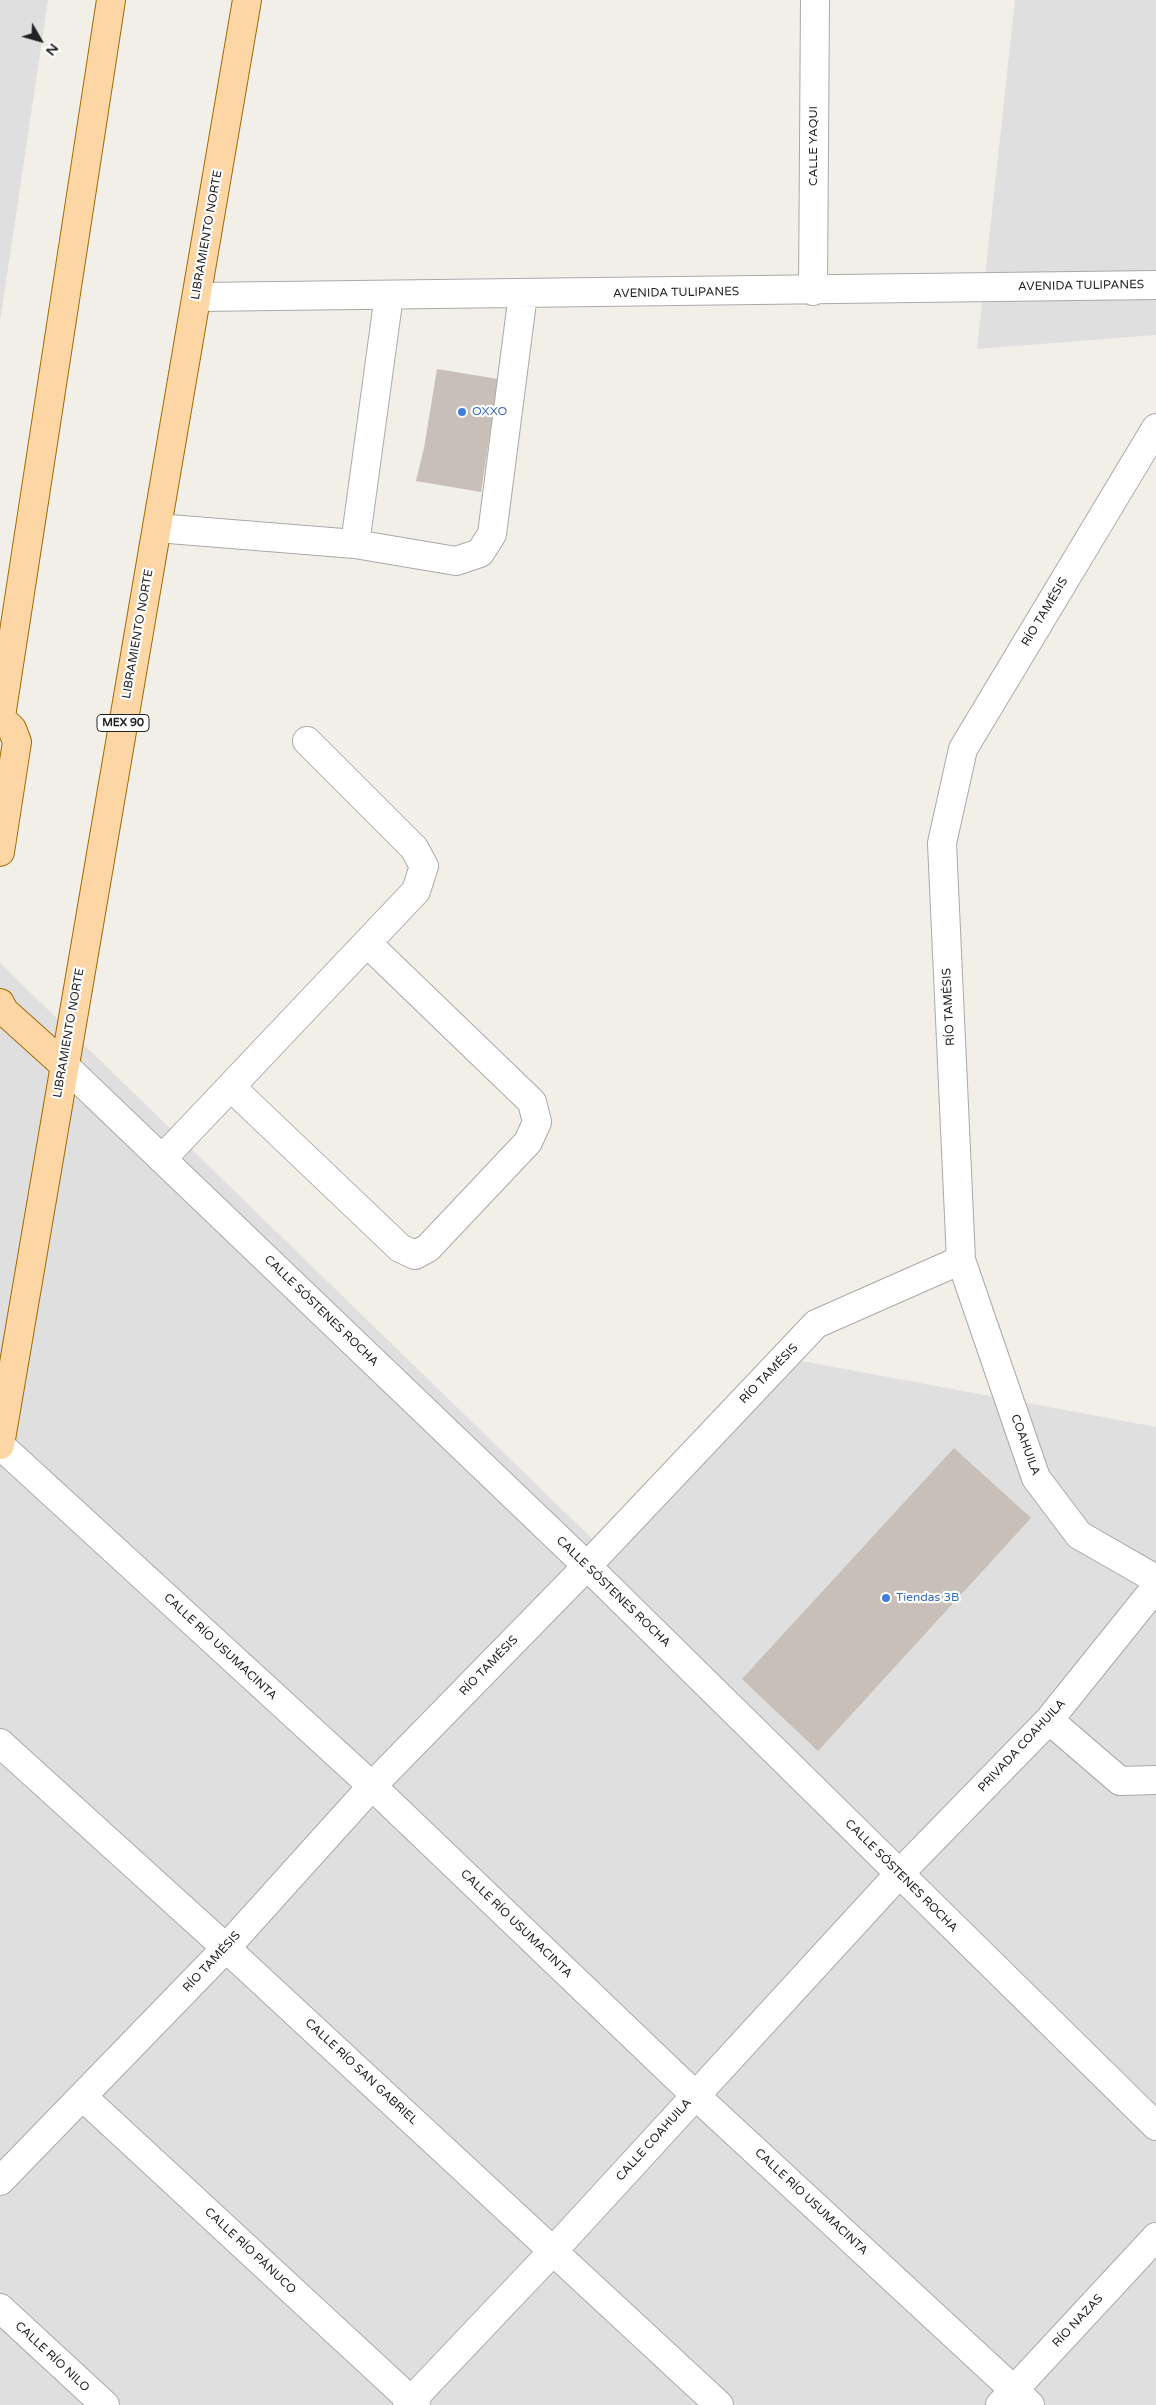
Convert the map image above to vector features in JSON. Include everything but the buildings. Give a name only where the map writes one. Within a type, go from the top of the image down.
[{"type":"main road","points":[[0,852],[18,742],[12,729],[0,720],[111,0]]},
{"type":"main road","name":"LIBRAMIENTO NORTE","points":[[0,1445],[247,0]]},
{"type":"main road","points":[[0,1003],[4,1011],[64,1065]]},
{"type":"street","name":"CALLE YAQUI","points":[[813,291],[815,0]]},
{"type":"street","name":"AVENIDA TULIPANES","points":[[197,298],[1156,285]]},
{"type":"street","points":[[157,528],[354,544],[456,561],[480,553],[492,534],[523,294]]},
{"type":"street","points":[[354,544],[389,295]]},
{"type":"street","name":"RÍO TAMÉSIS","points":[[0,2182],[226,1948],[372,1786],[587,1566],[816,1324],[961,1260],[942,843],[963,749],[1156,428]]},
{"type":"street","points":[[162,1159],[416,891],[424,866],[414,848],[307,741]]},
{"type":"street","points":[[231,1086],[400,1248],[415,1255],[428,1248],[528,1142],[537,1122],[532,1102],[367,943]]},
{"type":"street","name":"CALLE SÓSTENES ROCHA","points":[[64,1065],[587,1566],[1156,2126]]},
{"type":"street","name":"COAHUILA","points":[[961,1260],[1036,1478],[1079,1535],[1156,1579]]},
{"type":"street","name":"CALLE RÍO USUMACINTA","points":[[0,1445],[372,1786],[1015,2400]]},
{"type":"street","name":"PRIVADA COAHUILA","points":[[898,1874],[1050,1720],[1156,1587]]},
{"type":"street","points":[[1050,1720],[1120,1781],[1156,1780]]},
{"type":"street","name":"CALLE RÍO SAN GABRIEL","points":[[0,1743],[226,1948],[719,2405]]},
{"type":"street","name":"CALLE COAHUILA","points":[[412,2403],[898,1874]]},
{"type":"street","name":"CALLE RÍO PÁNUCO","points":[[83,2097],[412,2403]]},
{"type":"street","name":"RÍO NAZAS","points":[[1015,2400],[1156,2237]]},
{"type":"street","name":"CALLE RÍO NILO","points":[[0,2308],[105,2405]]},
{"type":"shaded area","points":[[0,0],[48,0],[0,322]]},
{"type":"shaded area","points":[[1015,0],[1156,0],[1156,335],[977,349]]},
{"type":"shaded area","points":[[0,963],[613,1559],[775,1356],[1156,1427],[1156,2405],[0,2405]]},
{"type":"place","name":"OXXO","points":[[462,412]]},
{"type":"place","name":"Tiendas 3B","points":[[886,1598]]}]
